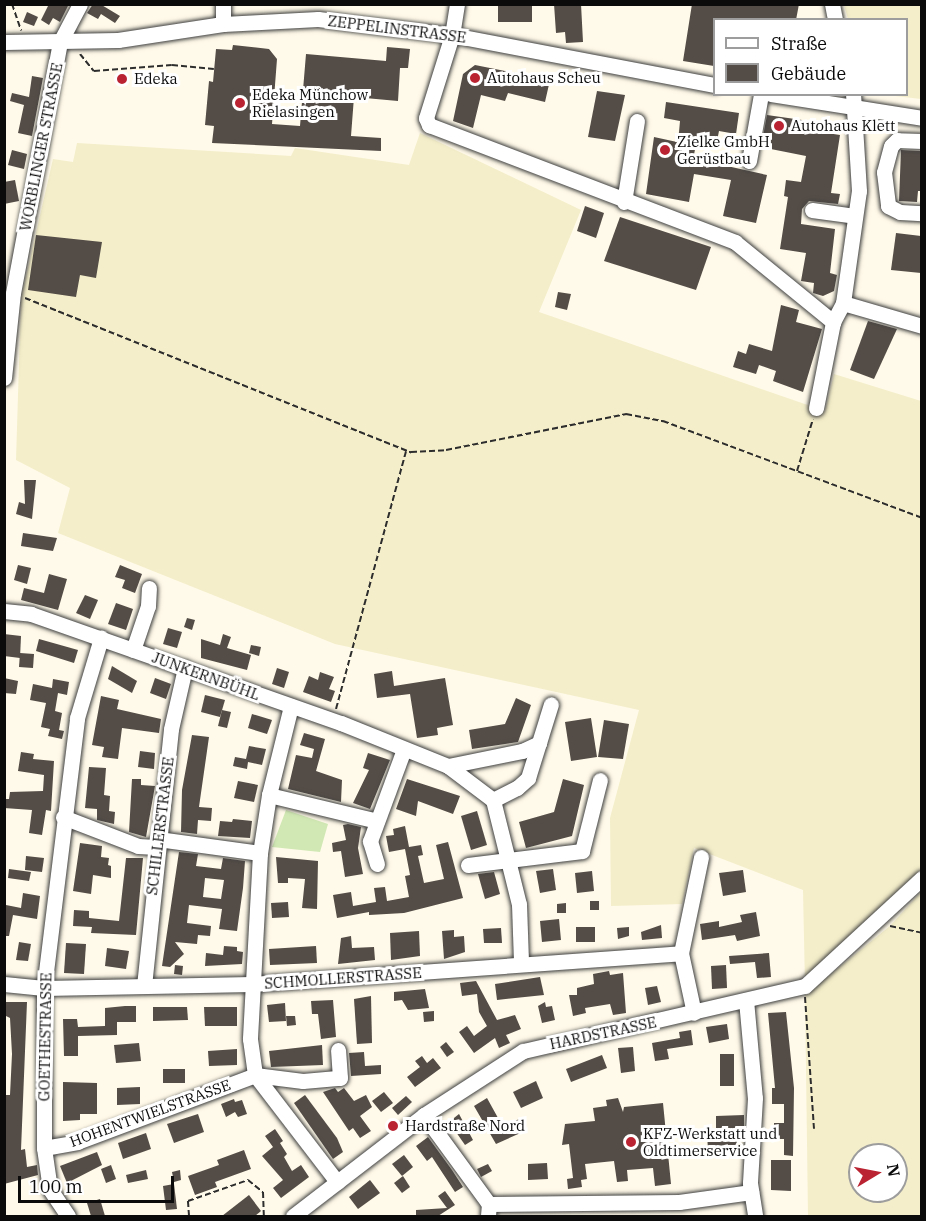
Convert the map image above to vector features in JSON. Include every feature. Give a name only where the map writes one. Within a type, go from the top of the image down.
[{"type":"street","name":"WORBLINGER STRASSE","points":[[4,378],[9,288],[60,42],[80,4]]},
{"type":"street","points":[[223,4],[223,24]]},
{"type":"street","points":[[457,4],[452,35],[426,118],[429,124],[624,202],[735,242],[833,321]]},
{"type":"street","name":"ZEPPELINSTRASSE","points":[[4,42],[118,40],[223,24],[318,19],[452,35],[713,85]]},
{"type":"street","points":[[749,161],[761,96]]},
{"type":"street","points":[[792,96],[854,102],[921,118]]},
{"type":"street","points":[[816,408],[833,321],[843,303],[855,216],[858,172],[854,102]]},
{"type":"street","points":[[624,202],[637,121]]},
{"type":"street","points":[[921,141],[897,140],[884,172],[888,206],[900,212],[921,213]]},
{"type":"street","points":[[858,172],[884,172]]},
{"type":"street","points":[[812,210],[855,216]]},
{"type":"street","points":[[843,303],[921,326]]},
{"type":"street","points":[[133,650],[148,606],[149,588]]},
{"type":"street","name":"JUNKERNBÜHL","points":[[4,611],[31,614],[332,720],[448,766],[494,800]]},
{"type":"street","name":"GOETHESTRASSE","points":[[68,1216],[50,1189],[44,1148],[44,988],[63,817],[77,718],[101,638]]},
{"type":"street","name":"SCHILLERSTRASSE","points":[[144,986],[157,843],[171,729],[185,668]]},
{"type":"street","points":[[521,962],[519,904],[494,800],[517,788],[528,777],[551,704]]},
{"type":"street","points":[[291,706],[269,795],[260,853],[250,1039],[255,1075],[337,1182]]},
{"type":"street","points":[[448,766],[522,751],[539,743]]},
{"type":"street","points":[[377,864],[370,841],[404,749]]},
{"type":"street","points":[[468,865],[582,851],[600,780]]},
{"type":"street","points":[[269,795],[377,821]]},
{"type":"street","points":[[63,817],[138,846],[157,843],[260,853]]},
{"type":"street","points":[[694,1013],[681,953],[701,856]]},
{"type":"street","name":"HARDSTRASSE","points":[[293,1216],[424,1115],[523,1051],[805,986],[921,878]]},
{"type":"street","name":"SCHMOLLERSTRASSE","points":[[4,984],[44,988],[252,984],[386,977],[521,962],[681,953]]},
{"type":"street","points":[[746,1000],[754,1098],[751,1192],[755,1216]]},
{"type":"street","points":[[255,1075],[303,1081],[343,1078],[338,1050]]},
{"type":"street","name":"HOHENTWIELSTRASSE","points":[[44,1148],[77,1142],[255,1075]]},
{"type":"street","points":[[424,1115],[489,1210],[670,1209],[751,1192]]},
{"type":"path","points":[[12,4],[21,28]]},
{"type":"path","points":[[76,50],[94,71],[172,65],[214,69]]},
{"type":"path","points":[[9,288],[406,450],[446,450],[626,414],[663,421],[921,518]]},
{"type":"path","points":[[797,471],[816,408]]},
{"type":"path","points":[[332,720],[406,450]]},
{"type":"path","points":[[890,926],[921,933]]},
{"type":"path","points":[[804,995],[814,1129]]},
{"type":"path","points":[[189,1216],[188,1201],[248,1180],[263,1192],[264,1216]]},
{"type":"shaded area","points":[[844,5],[921,5],[921,99],[896,96],[908,96],[908,18],[848,18]]},
{"type":"shaded area","points":[[420,133],[581,210],[539,312],[825,411],[834,374],[921,401],[921,878],[805,986],[803,890],[694,848],[682,904],[611,906],[610,818],[639,710],[335,644],[58,533],[70,488],[16,460],[21,298],[53,159],[73,162],[77,143],[291,156],[295,148],[409,165]]},
{"type":"shaded area","points":[[921,892],[921,1216],[808,1216],[805,995],[890,926]]},
{"type":"green space","points":[[286,810],[328,824],[320,852],[272,847]]},
{"type":"building","points":[[49,4],[69,4],[60,22],[53,18],[49,25],[41,20]]},
{"type":"building","points":[[93,4],[100,4],[120,16],[115,23],[101,14],[98,19],[87,13]]},
{"type":"building","points":[[498,4],[532,4],[532,22],[498,22]]},
{"type":"building","points":[[554,4],[581,4],[583,42],[566,43],[565,32],[556,33]]},
{"type":"building","points":[[692,4],[799,4],[796,18],[713,18],[713,66],[683,61]]},
{"type":"building","points":[[27,12],[38,17],[34,26],[23,22]]},
{"type":"building","points":[[233,45],[269,49],[277,59],[272,124],[300,126],[306,54],[386,61],[387,47],[410,49],[408,68],[400,68],[398,101],[354,97],[351,136],[381,138],[381,151],[212,143],[214,126],[205,125],[209,81],[213,82],[216,49],[232,50]]},
{"type":"building","points":[[475,65],[550,80],[545,102],[508,93],[505,101],[481,95],[473,128],[453,121],[463,74]]},
{"type":"building","points":[[32,76],[43,78],[32,136],[18,133],[24,105],[10,101],[12,93],[29,97]]},
{"type":"building","points":[[597,91],[625,95],[615,141],[588,137]]},
{"type":"building","points":[[666,102],[739,113],[736,134],[719,131],[717,141],[697,138],[694,155],[728,161],[727,166],[767,175],[756,223],[723,216],[731,180],[694,174],[689,202],[646,194],[654,137],[677,142],[680,121],[664,118]]},
{"type":"building","points":[[767,115],[816,122],[814,131],[840,135],[831,193],[840,194],[838,204],[809,201],[802,209],[801,224],[835,229],[830,273],[837,275],[834,291],[823,296],[813,293],[814,283],[801,281],[806,253],[780,249],[788,197],[784,196],[786,180],[801,182],[806,156],[761,147]]},
{"type":"building","points":[[12,150],[27,154],[24,169],[8,165]]},
{"type":"building","points":[[901,150],[921,151],[921,191],[918,191],[917,202],[899,201]]},
{"type":"building","points":[[15,180],[19,201],[4,204],[4,182]]},
{"type":"building","points":[[585,206],[604,213],[596,238],[577,231]]},
{"type":"building","points":[[620,217],[711,247],[696,290],[604,261]]},
{"type":"building","points":[[896,233],[921,236],[921,273],[891,270]]},
{"type":"building","points":[[36,235],[102,242],[96,278],[80,275],[76,297],[28,290]]},
{"type":"building","points":[[558,292],[571,294],[567,310],[555,307]]},
{"type":"building","points":[[781,305],[799,310],[796,322],[822,329],[803,392],[773,381],[776,371],[759,365],[756,374],[733,367],[738,351],[746,354],[749,344],[772,351]]},
{"type":"building","points":[[868,321],[897,329],[874,379],[850,370]]},
{"type":"building","points":[[24,480],[36,480],[32,519],[16,514],[19,502],[25,504]]},
{"type":"building","points":[[23,533],[57,538],[53,551],[21,546]]},
{"type":"building","points":[[18,565],[31,568],[27,584],[14,580]]},
{"type":"building","points":[[120,565],[142,574],[135,593],[122,588],[125,580],[115,577]]},
{"type":"building","points":[[49,574],[67,579],[58,610],[21,600],[24,588],[44,593]]},
{"type":"building","points":[[85,595],[98,600],[90,619],[76,613]]},
{"type":"building","points":[[116,603],[133,609],[126,630],[108,624]]},
{"type":"building","points":[[187,618],[195,620],[192,630],[184,627]]},
{"type":"building","points":[[168,628],[182,632],[177,648],[163,644]]},
{"type":"building","points":[[4,634],[21,636],[20,658],[4,656]]},
{"type":"building","points":[[223,634],[231,637],[227,648],[251,655],[247,670],[201,658],[201,639],[220,645]]},
{"type":"building","points":[[39,639],[78,650],[74,663],[36,651]]},
{"type":"building","points":[[251,645],[261,647],[259,656],[249,653]]},
{"type":"building","points":[[20,653],[34,654],[33,668],[19,667]]},
{"type":"building","points":[[112,666],[137,681],[132,693],[108,679]]},
{"type":"building","points":[[277,668],[289,672],[284,688],[272,684]]},
{"type":"building","points":[[392,671],[394,686],[445,678],[453,725],[437,728],[438,735],[417,738],[410,694],[377,698],[374,674]]},
{"type":"building","points":[[320,672],[334,677],[329,689],[335,691],[331,702],[303,692],[309,676],[318,680]]},
{"type":"building","points":[[4,678],[18,681],[16,694],[4,693]]},
{"type":"building","points":[[155,678],[171,684],[166,699],[150,693]]},
{"type":"building","points":[[53,679],[69,682],[67,695],[58,693],[55,711],[62,713],[59,730],[64,731],[62,739],[48,736],[50,729],[41,727],[46,703],[30,700],[33,684],[52,688]]},
{"type":"building","points":[[205,695],[225,700],[220,717],[201,712]]},
{"type":"building","points":[[101,696],[119,700],[117,709],[161,719],[159,733],[122,728],[118,759],[102,757],[104,747],[92,745]]},
{"type":"building","points":[[516,698],[531,705],[518,742],[472,749],[469,730],[505,724]]},
{"type":"building","points":[[222,710],[231,712],[227,728],[218,726]]},
{"type":"building","points":[[252,714],[272,720],[267,734],[248,728]]},
{"type":"building","points":[[591,718],[597,757],[571,761],[565,722]]},
{"type":"building","points":[[604,720],[629,724],[623,759],[598,757]]},
{"type":"building","points":[[304,733],[325,739],[316,771],[342,780],[341,802],[288,789],[296,755],[312,758],[314,749],[300,745]]},
{"type":"building","points":[[192,735],[209,737],[199,807],[212,808],[211,821],[198,820],[197,834],[181,832],[182,790]]},
{"type":"building","points":[[249,746],[266,749],[262,765],[248,762],[247,769],[233,766],[235,757],[246,759]]},
{"type":"building","points":[[140,751],[155,753],[154,769],[138,767]]},
{"type":"building","points":[[21,752],[34,754],[33,759],[54,761],[51,811],[46,810],[42,835],[29,833],[32,810],[4,808],[4,799],[9,799],[10,792],[43,791],[44,775],[18,771]]},
{"type":"building","points":[[368,753],[390,760],[370,809],[353,803],[369,770],[363,768]]},
{"type":"building","points":[[89,767],[106,768],[104,795],[110,796],[109,811],[115,812],[114,824],[97,820],[97,809],[85,808]]},
{"type":"building","points":[[132,779],[141,779],[141,785],[155,786],[146,837],[129,832]]},
{"type":"building","points":[[407,779],[460,796],[453,814],[418,801],[416,816],[396,809]]},
{"type":"building","points":[[563,779],[584,785],[572,836],[526,848],[519,822],[554,812]]},
{"type":"building","points":[[238,781],[258,785],[254,802],[234,798]]},
{"type":"building","points":[[477,811],[487,845],[471,850],[461,816]]},
{"type":"building","points":[[233,819],[252,821],[250,838],[218,836],[220,821],[232,822]]},
{"type":"building","points":[[343,825],[361,827],[358,848],[363,874],[345,877],[341,851],[333,852],[332,843],[346,840]]},
{"type":"building","points":[[405,826],[409,847],[421,845],[423,855],[418,856],[424,883],[444,879],[436,845],[448,842],[463,898],[404,913],[369,915],[369,912],[337,918],[333,895],[351,892],[353,906],[376,902],[374,888],[385,887],[387,901],[409,897],[405,876],[410,875],[405,849],[389,852],[386,836],[394,835],[393,829]]},
{"type":"building","points":[[80,843],[102,846],[101,857],[109,858],[108,865],[111,866],[111,878],[93,875],[91,894],[73,891]]},
{"type":"building","points":[[179,852],[198,854],[196,866],[221,869],[223,858],[245,861],[237,931],[219,929],[222,909],[189,905],[187,923],[211,926],[210,936],[198,935],[197,944],[175,942],[184,954],[170,967],[162,966]],"holes":[[[205,878],[224,880],[221,899],[203,897]]]},
{"type":"building","points":[[26,856],[44,858],[42,872],[25,870]]},
{"type":"building","points":[[276,857],[318,861],[317,909],[302,908],[305,879],[288,878],[288,883],[278,883]]},
{"type":"building","points":[[126,858],[143,858],[136,935],[91,933],[92,927],[73,926],[74,910],[89,911],[89,918],[119,921]]},
{"type":"building","points":[[9,869],[31,872],[29,881],[8,878]]},
{"type":"building","points":[[553,869],[556,890],[540,893],[536,871]]},
{"type":"building","points":[[743,870],[746,892],[723,896],[719,873]]},
{"type":"building","points":[[592,871],[594,891],[577,893],[575,873]]},
{"type":"building","points":[[494,872],[500,894],[485,899],[478,874]]},
{"type":"building","points":[[23,893],[40,896],[37,919],[13,915],[9,936],[4,936],[6,905],[21,908]]},
{"type":"building","points":[[590,901],[599,901],[599,910],[590,910]]},
{"type":"building","points":[[288,902],[289,917],[272,918],[271,903]]},
{"type":"building","points":[[566,903],[566,913],[557,913],[557,904]]},
{"type":"building","points":[[756,912],[760,936],[737,941],[735,935],[702,940],[700,924],[719,921],[719,927],[742,922],[740,915]]},
{"type":"building","points":[[559,919],[561,940],[542,942],[540,921]]},
{"type":"building","points":[[661,925],[662,938],[642,940],[641,932]]},
{"type":"building","points":[[576,927],[595,927],[595,942],[576,942]]},
{"type":"building","points":[[629,927],[629,936],[618,939],[617,928]]},
{"type":"building","points":[[501,928],[502,943],[484,943],[483,929]]},
{"type":"building","points":[[454,930],[454,937],[464,936],[465,952],[444,959],[442,931]]},
{"type":"building","points":[[419,931],[420,956],[391,960],[390,933]]},
{"type":"building","points":[[351,936],[352,948],[374,947],[375,960],[338,964],[341,938]]},
{"type":"building","points":[[19,942],[31,944],[28,961],[16,960]]},
{"type":"building","points":[[66,943],[86,944],[84,974],[64,973]]},
{"type":"building","points":[[224,946],[237,947],[237,951],[243,952],[242,964],[205,966],[206,953],[223,955]]},
{"type":"building","points":[[316,946],[317,963],[270,965],[269,949]]},
{"type":"building","points":[[107,948],[129,951],[126,969],[105,966]]},
{"type":"building","points":[[769,953],[771,977],[757,978],[755,962],[730,964],[729,956]]},
{"type":"building","points":[[175,965],[183,966],[182,975],[174,974]]},
{"type":"building","points":[[726,965],[727,988],[712,989],[711,966]]},
{"type":"building","points":[[609,971],[610,975],[623,973],[626,1013],[613,1015],[610,1004],[585,1008],[586,1013],[573,1016],[569,995],[577,995],[577,988],[594,984],[593,974]]},
{"type":"building","points":[[540,977],[544,995],[497,1000],[495,984]]},
{"type":"building","points":[[476,981],[497,1020],[515,1015],[521,1029],[506,1035],[510,1043],[499,1048],[495,1038],[474,1053],[459,1032],[467,1026],[474,1036],[487,1026],[479,1012],[477,994],[462,996],[460,983]]},
{"type":"building","points":[[657,986],[661,1002],[648,1005],[645,988]]},
{"type":"building","points":[[425,989],[429,1008],[408,1010],[402,1000],[394,1001],[394,992]]},
{"type":"building","points":[[371,996],[372,1043],[357,1044],[354,999]]},
{"type":"building","points":[[333,1000],[336,1037],[321,1039],[318,1014],[312,1014],[311,1001]]},
{"type":"building","points":[[4,1002],[27,1002],[21,1150],[25,1149],[27,1167],[37,1165],[38,1175],[4,1184],[4,1095],[10,1095],[12,1054],[10,1018],[4,1015]]},
{"type":"building","points":[[545,1002],[546,1007],[552,1006],[555,1020],[542,1023],[538,1006]]},
{"type":"building","points":[[285,1003],[286,1021],[269,1022],[267,1005]]},
{"type":"building","points":[[136,1006],[136,1022],[117,1022],[117,1035],[78,1036],[78,1056],[64,1056],[63,1019],[77,1019],[78,1027],[105,1026],[105,1008]]},
{"type":"building","points":[[153,1007],[187,1007],[188,1020],[153,1021]]},
{"type":"building","points":[[204,1007],[237,1007],[237,1026],[205,1026]]},
{"type":"building","points":[[434,1011],[434,1021],[424,1022],[423,1012]]},
{"type":"building","points":[[786,1012],[794,1088],[793,1156],[784,1155],[784,1139],[774,1139],[774,1123],[784,1123],[784,1104],[772,1104],[772,1088],[775,1088],[768,1013]]},
{"type":"building","points":[[286,1016],[295,1016],[296,1025],[287,1026]]},
{"type":"building","points":[[727,1024],[729,1039],[709,1043],[706,1027]]},
{"type":"building","points":[[691,1030],[693,1045],[667,1049],[669,1059],[655,1061],[652,1043],[680,1038],[679,1032]]},
{"type":"building","points":[[446,1042],[454,1052],[447,1057],[440,1047]]},
{"type":"building","points":[[139,1043],[141,1061],[116,1063],[114,1045]]},
{"type":"building","points":[[322,1045],[323,1065],[271,1067],[269,1051]]},
{"type":"building","points":[[633,1047],[635,1071],[621,1073],[618,1048]]},
{"type":"building","points":[[237,1049],[237,1065],[209,1066],[208,1051]]},
{"type":"building","points":[[364,1052],[365,1066],[381,1065],[381,1074],[351,1076],[349,1053]]},
{"type":"building","points":[[720,1054],[734,1054],[734,1086],[720,1086]]},
{"type":"building","points":[[602,1055],[607,1068],[571,1082],[566,1069]]},
{"type":"building","points":[[422,1056],[427,1063],[433,1058],[441,1068],[415,1087],[407,1077],[420,1067],[415,1061]]},
{"type":"building","points":[[163,1069],[185,1069],[185,1083],[163,1083]]},
{"type":"building","points":[[536,1081],[543,1098],[521,1108],[513,1092]]},
{"type":"building","points":[[63,1082],[97,1083],[97,1114],[80,1114],[80,1120],[63,1121]]},
{"type":"building","points":[[140,1087],[140,1104],[117,1105],[117,1088]]},
{"type":"building","points":[[335,1088],[338,1092],[344,1088],[354,1101],[366,1095],[372,1107],[360,1116],[371,1131],[360,1138],[353,1128],[349,1131],[323,1092]]},
{"type":"building","points":[[384,1092],[393,1103],[381,1112],[372,1101]]},
{"type":"building","points":[[305,1095],[337,1138],[343,1152],[333,1159],[294,1103]]},
{"type":"building","points":[[406,1096],[412,1102],[398,1115],[392,1108]]},
{"type":"building","points":[[487,1098],[503,1127],[519,1119],[525,1131],[496,1144],[474,1106]]},
{"type":"building","points":[[618,1098],[623,1112],[624,1107],[663,1103],[671,1184],[655,1186],[653,1168],[627,1170],[628,1181],[617,1182],[614,1161],[585,1164],[587,1179],[581,1180],[582,1187],[568,1189],[567,1179],[573,1178],[569,1144],[562,1145],[565,1124],[595,1121],[593,1108],[607,1106],[606,1100]]},
{"type":"building","points":[[234,1099],[235,1102],[242,1100],[247,1114],[238,1117],[235,1112],[226,1117],[221,1104]]},
{"type":"building","points":[[198,1114],[204,1132],[174,1143],[167,1124]]},
{"type":"building","points":[[459,1114],[473,1140],[465,1145],[449,1122]]},
{"type":"building","points":[[744,1115],[744,1126],[736,1126],[737,1150],[708,1152],[707,1131],[716,1131],[716,1116]]},
{"type":"building","points":[[275,1129],[283,1141],[280,1143],[287,1154],[284,1157],[292,1171],[301,1165],[309,1177],[281,1198],[273,1188],[283,1180],[262,1156],[273,1147],[265,1136]]},
{"type":"building","points":[[146,1133],[151,1149],[123,1159],[118,1143]]},
{"type":"building","points":[[428,1137],[463,1187],[455,1192],[432,1157],[427,1161],[416,1146]]},
{"type":"building","points":[[244,1150],[251,1169],[215,1182],[217,1187],[195,1195],[188,1176],[219,1165],[217,1160]]},
{"type":"building","points":[[97,1152],[102,1165],[67,1183],[60,1166]]},
{"type":"building","points":[[404,1155],[413,1167],[402,1176],[392,1164]]},
{"type":"building","points":[[771,1160],[791,1160],[791,1191],[771,1190]]},
{"type":"building","points":[[547,1163],[548,1179],[528,1180],[528,1164]]},
{"type":"building","points":[[488,1164],[492,1171],[481,1177],[477,1169]]},
{"type":"building","points":[[111,1165],[116,1179],[106,1183],[101,1169]]},
{"type":"building","points":[[146,1170],[148,1179],[128,1183],[126,1175]]},
{"type":"building","points":[[180,1170],[181,1180],[174,1182],[172,1172]]},
{"type":"building","points":[[403,1176],[410,1187],[402,1193],[394,1183]]},
{"type":"building","points":[[370,1180],[380,1193],[358,1209],[349,1197]]},
{"type":"building","points":[[174,1184],[177,1209],[166,1210],[163,1186]]},
{"type":"building","points":[[445,1191],[455,1205],[438,1216],[416,1216],[416,1210],[447,1208],[438,1196]]},
{"type":"building","points":[[249,1195],[261,1211],[255,1216],[222,1216]]},
{"type":"building","points":[[100,1199],[105,1216],[91,1216],[87,1203]]},
{"type":"place","name":"Autohaus Scheu","points":[[475,78]]},
{"type":"place","name":"Edeka","points":[[122,79]]},
{"type":"place","name":"Edeka Münchow Rielasingen","points":[[240,103]]},
{"type":"place","name":"Autohaus Klett","points":[[779,126]]},
{"type":"place","name":"Zielke GmbH Gerüstbau","points":[[665,150]]},
{"type":"place","name":"Hardstraße Nord","points":[[393,1126]]},
{"type":"place","name":"KFZ-Werkstatt und Oldtimerservice","points":[[631,1142]]}]
